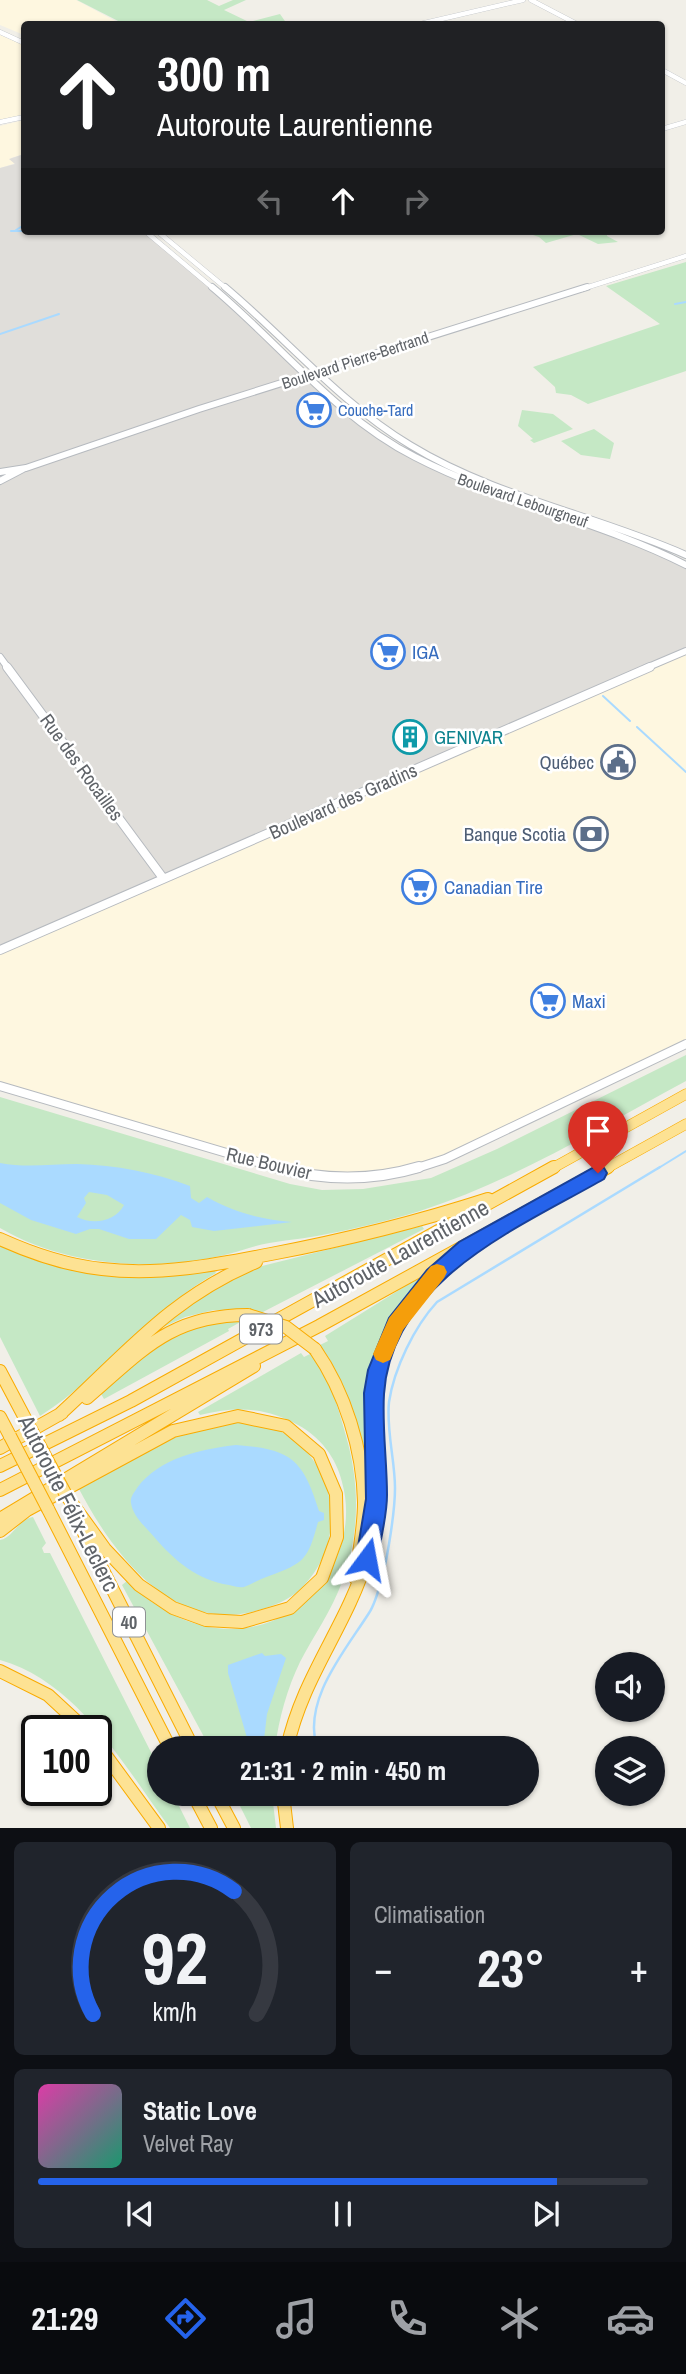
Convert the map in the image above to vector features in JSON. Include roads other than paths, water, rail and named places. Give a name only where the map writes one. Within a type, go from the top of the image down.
[{"type":"highway","name":"Autoroute Laurentienne","points":[[0,1465],[131,1401],[686,1094]]},
{"type":"highway","name":"Autoroute Laurentienne","points":[[0,1490],[466,1248],[686,1124]]},
{"type":"highway","points":[[0,1239],[31,1254],[55,1261],[122,1272],[170,1271],[293,1250],[398,1228],[512,1191]]},
{"type":"highway","points":[[290,1736],[300,1700],[367,1559],[377,1499],[374,1393],[385,1348],[396,1324],[410,1304],[433,1276],[466,1248]]},
{"type":"highway","points":[[59,1415],[108,1370],[154,1322],[186,1296],[229,1273],[293,1250]]},
{"type":"highway","points":[[0,1448],[83,1401],[153,1340],[170,1329],[212,1315],[247,1315],[286,1328],[315,1349],[327,1364],[340,1392],[364,1500],[363,1529],[352,1592]]},
{"type":"highway","points":[[0,1519],[319,1326]]},
{"type":"highway","name":"Autoroute Félix-Leclerc","points":[[0,1371],[66,1495],[187,1736]]},
{"type":"highway","points":[[0,1531],[27,1510],[173,1431],[193,1422],[232,1414],[259,1416],[284,1424],[313,1445],[336,1485],[340,1517],[336,1544],[326,1571],[307,1595],[271,1616],[248,1622],[224,1623],[184,1614],[153,1597],[112,1557],[66,1495]]},
{"type":"highway","name":"Autoroute Félix-Leclerc","points":[[0,1417],[5,1433],[48,1509],[164,1736]]},
{"type":"highway","points":[[0,1671],[39,1688],[72,1715]]},
{"type":"highway","points":[[112,1764],[159,1828]]},
{"type":"highway","points":[[199,1806],[211,1828]]},
{"type":"highway","points":[[222,1806],[234,1828]]},
{"type":"highway","points":[[284,1806],[287,1828]]},
{"type":"main road","points":[[433,21],[523,0]]},
{"type":"main road","points":[[531,0],[571,21]]},
{"type":"main road","points":[[0,29],[21,40]]},
{"type":"main road","points":[[665,71],[686,83]]},
{"type":"main road","points":[[0,124],[21,119]]},
{"type":"main road","points":[[665,128],[686,122]]},
{"type":"main road","name":"Boulevard Lebourgneuf","points":[[162,235],[236,296],[377,424],[433,459],[484,482],[628,530],[686,555]]},
{"type":"main road","name":"Boulevard Lebourgneuf","points":[[151,236],[227,299],[363,423],[412,456],[473,485],[613,532],[686,565]]},
{"type":"main road","name":"Boulevard Pierre-Bertrand","points":[[0,481],[26,468],[309,374],[686,256]]},
{"type":"main road","name":"Boulevard Pierre-Bertrand","points":[[0,472],[26,468]]},
{"type":"main road","name":"Boulevard des Gradins","points":[[0,950],[686,651]]},
{"type":"main road","name":"Rue des Rocailles","points":[[0,657],[163,878]]},
{"type":"main road","name":"Rue Bouvier","points":[[0,1086],[299,1174],[352,1178],[400,1173],[445,1159],[686,1044]]},
{"type":"water","points":[[0,1163],[29,1166],[77,1164],[134,1170],[162,1177],[190,1186],[191,1198],[199,1203],[207,1197],[248,1214],[292,1222],[214,1231],[192,1227],[190,1220],[181,1215],[156,1239],[129,1239],[99,1229],[76,1234],[31,1220],[0,1203]],"holes":[[[89,1192],[107,1195],[124,1205],[115,1215],[97,1221],[77,1217]]]},
{"type":"water","points":[[236,1445],[270,1450],[292,1460],[307,1480],[319,1511],[324,1513],[324,1520],[318,1522],[308,1552],[298,1563],[242,1587],[207,1579],[179,1562],[140,1522],[131,1501],[146,1478],[169,1462],[195,1452]]},
{"type":"water","points":[[262,1653],[265,1656],[281,1654],[286,1658],[267,1714],[264,1736],[246,1736],[228,1665]]},
{"type":"waterway","points":[[16,230],[21,227]]},
{"type":"waterway","points":[[11,231],[21,231]]},
{"type":"waterway","points":[[675,304],[686,302]]},
{"type":"waterway","points":[[0,334],[59,314]]},
{"type":"waterway","points":[[603,696],[630,721]]},
{"type":"waterway","points":[[637,727],[686,772]]},
{"type":"waterway","points":[[657,1169],[686,1151]]},
{"type":"waterway","points":[[315,1736],[315,1712],[321,1694],[328,1677],[371,1609],[384,1568],[395,1488],[389,1402],[400,1362],[413,1336],[437,1302],[660,1167]]},
{"type":"place","name":"Couche-Tard","points":[[314,410]]},
{"type":"place","name":"IGA","points":[[388,652]]},
{"type":"place","name":"GENIVAR","points":[[410,737]]},
{"type":"place","name":"Québec","points":[[618,762]]},
{"type":"place","name":"Banque Scotia","points":[[591,834]]},
{"type":"place","name":"Canadian Tire","points":[[419,887]]},
{"type":"place","name":"Maxi","points":[[548,1001]]}]
